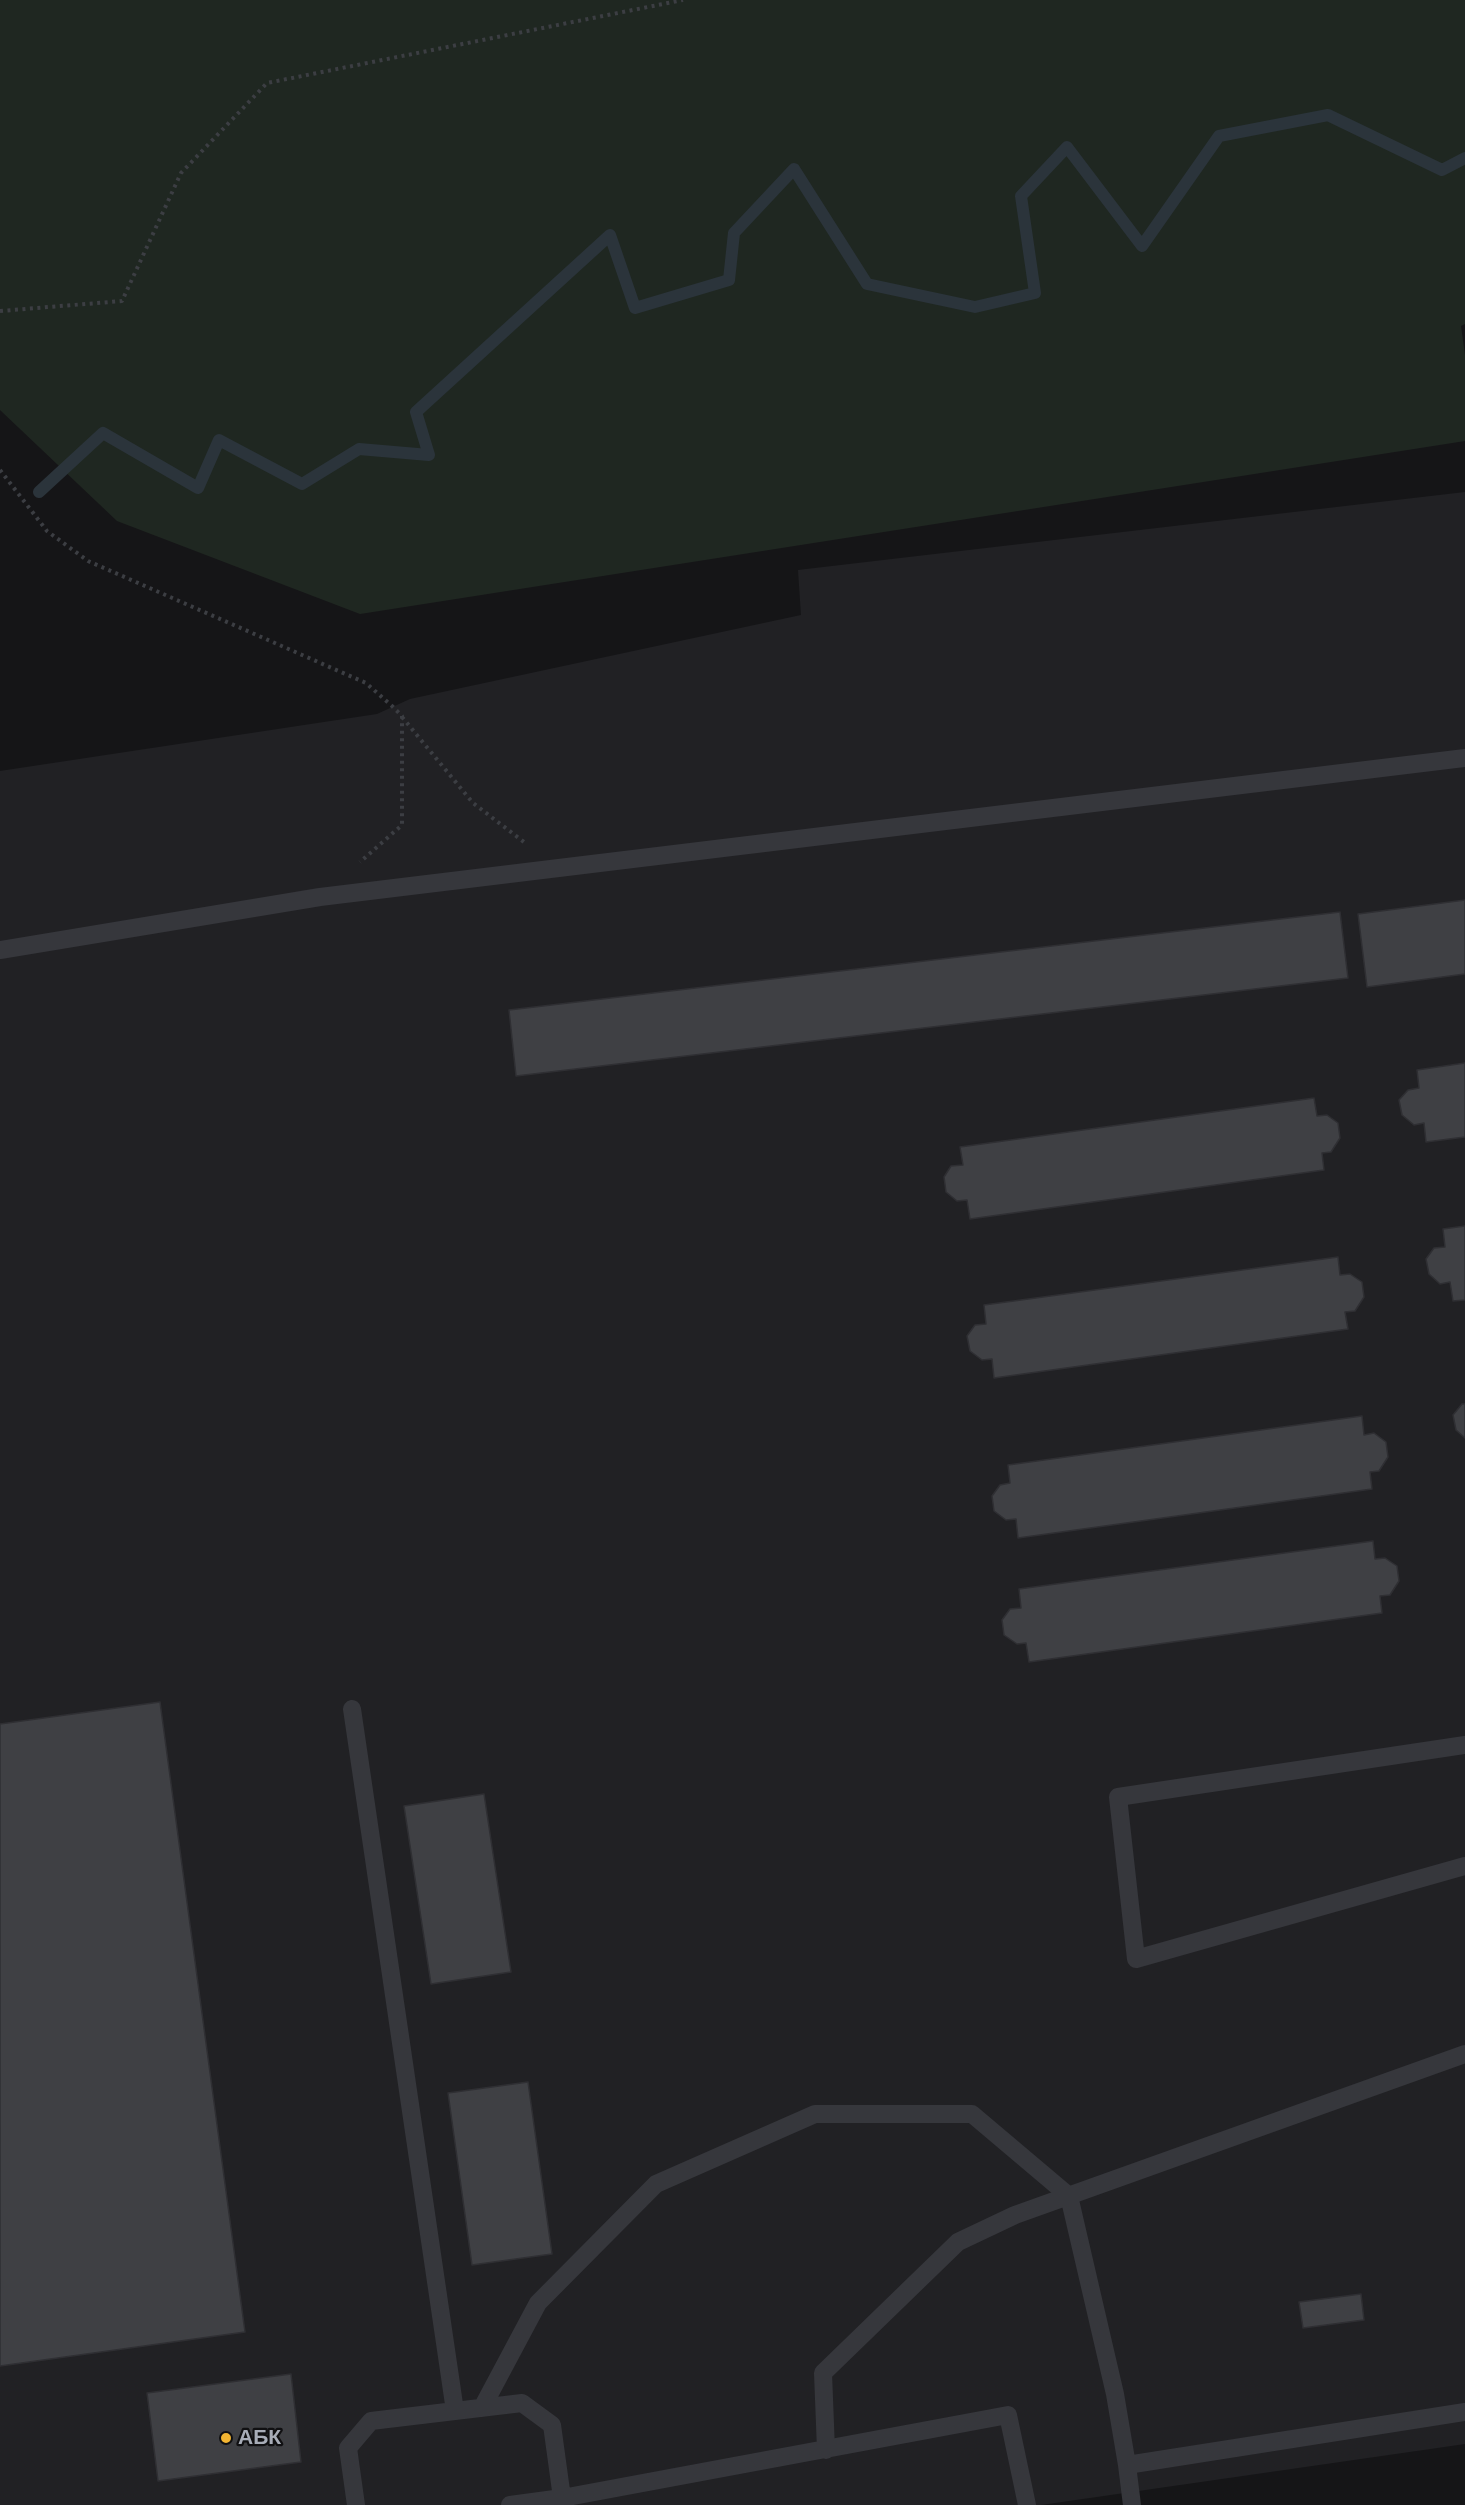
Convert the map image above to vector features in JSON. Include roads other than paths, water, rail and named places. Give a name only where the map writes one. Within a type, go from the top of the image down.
[{"type":"lane","points":[[0,950],[320,897],[1465,758]]},
{"type":"lane","points":[[352,1709],[455,2411]]},
{"type":"lane","points":[[1465,1745],[1118,1797],[1136,1959],[1465,1866]]},
{"type":"lane","points":[[826,2450],[823,2373],[958,2242],[1015,2216],[1465,2054]]},
{"type":"lane","points":[[482,2408],[538,2303],[656,2184],[815,2114],[972,2114],[1070,2196],[1116,2394],[1132,2505]]},
{"type":"lane","points":[[356,2505],[348,2448],[371,2421],[522,2403],[552,2424],[562,2498]]},
{"type":"lane","points":[[1127,2465],[1465,2412]]},
{"type":"lane","points":[[510,2505],[562,2498],[1008,2415],[1027,2505]]},
{"type":"waterway","points":[[39,492],[103,433],[198,488],[219,440],[302,484],[359,449],[429,455],[416,412],[610,235],[635,308],[729,280],[734,233],[794,169],[867,284],[975,307],[1035,293],[1021,196],[1067,147],[1142,246],[1219,136],[1328,115],[1442,170],[1465,158]]},
{"type":"place","name":"АБК","points":[[226,2438]]}]
